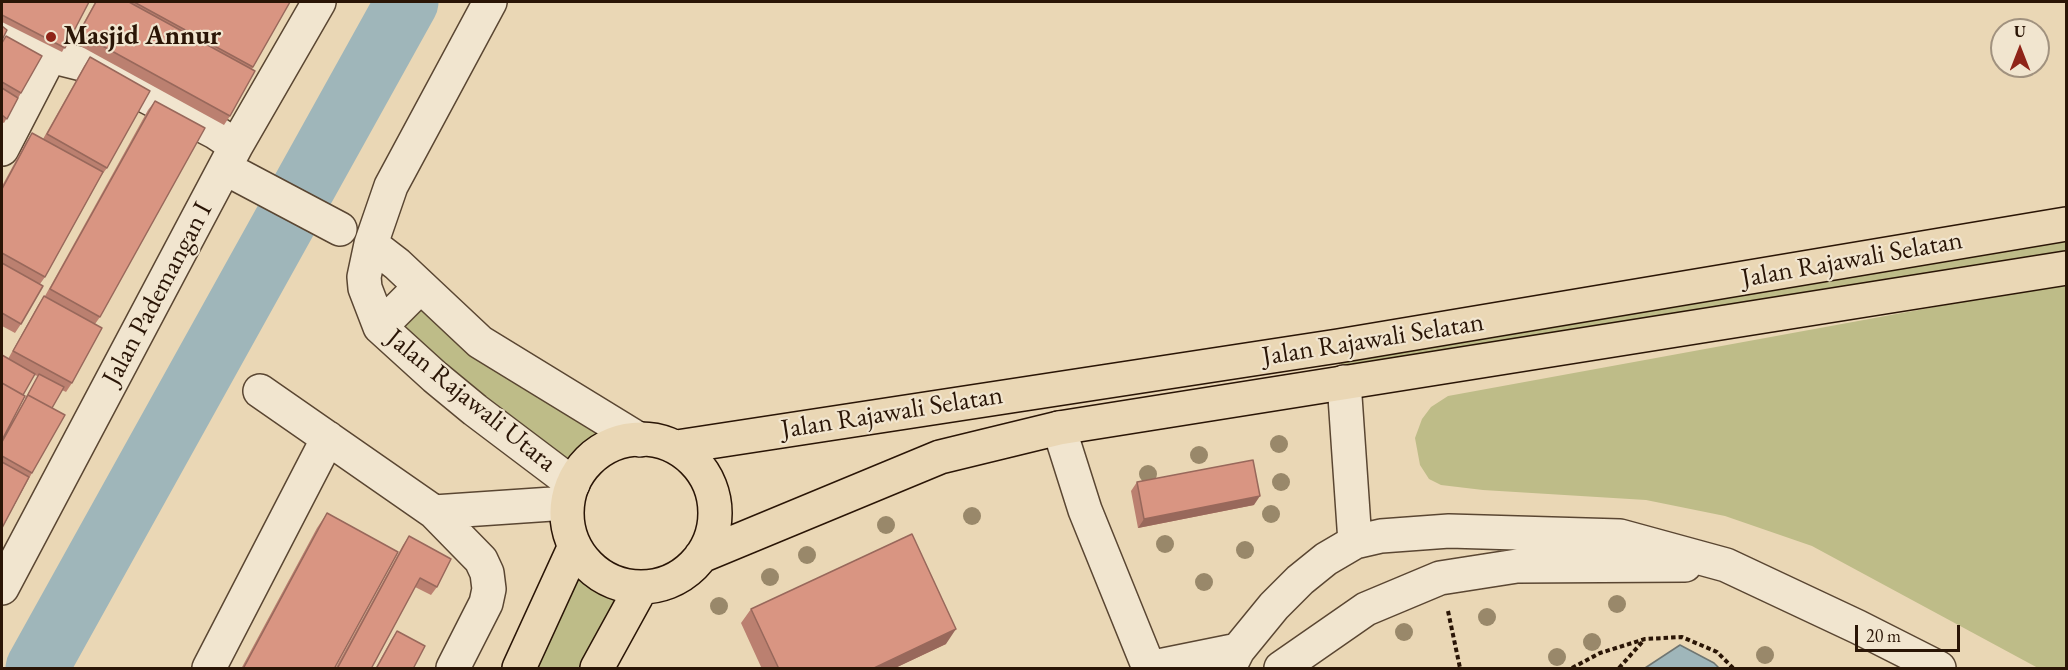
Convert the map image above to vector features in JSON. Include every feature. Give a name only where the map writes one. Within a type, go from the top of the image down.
[{"type":"main road","name":"Jalan Rajawali Selatan","points":[[677,447],[1338,346],[2067,224]]},
{"type":"main road","name":"Jalan Rajawali Selatan","points":[[701,556],[940,457],[1059,428],[2067,268]]},
{"type":"main road","points":[[1338,346],[1344,382]]},
{"type":"main road","points":[[640,440],[657,440],[677,447],[697,462],[711,484],[716,508],[713,533],[701,556],[679,575],[641,588],[615,583],[591,570],[574,548],[566,523],[570,493],[597,454],[616,445],[640,440]]},
{"type":"main road","points":[[519,669],[574,548]]},
{"type":"main road","points":[[597,669],[641,588]]},
{"type":"street","name":"Jalan Rajawali Utara","points":[[490,2],[391,186],[371,244],[364,277],[365,288],[380,327],[570,493]]},
{"type":"street","name":"Jalan Pademangan I","points":[[6,570],[240,167],[308,5]]},
{"type":"street","points":[[2,30],[50,56],[86,65],[215,132],[240,167],[335,226]]},
{"type":"street","points":[[2,149],[50,56]]},
{"type":"street","name":"Jalan Rajawali Utara","points":[[371,244],[397,264],[480,342],[640,440]]},
{"type":"street","points":[[380,327],[420,286]]},
{"type":"street","points":[[1344,382],[1355,542]]},
{"type":"street","points":[[260,391],[434,512],[481,560],[487,573],[489,589],[486,603],[453,669]]},
{"type":"street","points":[[1059,428],[1085,510],[1149,669],[1233,659],[1274,606],[1300,580],[1326,559],[1355,542],[1381,536],[1449,531],[1620,536],[1726,565],[1858,627],[1939,669]]},
{"type":"street","points":[[209,669],[328,438]]},
{"type":"street","points":[[434,512],[570,493]]},
{"type":"street","points":[[1281,669],[1366,609],[1440,578],[1516,566],[1726,565]]},
{"type":"path","points":[[1440,578],[1460,669]]},
{"type":"path","points":[[1572,669],[1600,653],[1645,639],[1682,637],[1717,652],[1733,669]]},
{"type":"path","points":[[1619,669],[1645,639]]},
{"type":"shaded area","points":[[2066,224],[2066,268],[1344,382],[1338,346]]},
{"type":"shaded area","points":[[2066,283],[2066,668],[2038,668],[1812,546],[1725,516],[1646,500],[1483,490],[1441,485],[1429,479],[1420,465],[1415,438],[1422,419],[1431,407],[1448,396]]},
{"type":"shaded area","points":[[420,287],[640,440],[597,454],[573,484],[380,327]]},
{"type":"shaded area","points":[[579,548],[598,570],[623,582],[648,584],[601,668],[519,668]]},
{"type":"water","points":[[1680,645],[1714,663],[1719,668],[1645,668]]},
{"type":"building","name":"Masjid Annur","points":[[2,2],[89,2],[65,48],[2,15]]},
{"type":"building","points":[[96,2],[129,2],[255,71],[230,116],[79,33]]},
{"type":"building","points":[[134,2],[290,2],[253,67]]},
{"type":"building","points":[[2,26],[7,30],[2,40]]},
{"type":"building","points":[[6,36],[42,56],[21,93],[2,82],[2,43]]},
{"type":"building","points":[[90,57],[150,91],[107,168],[47,134]]},
{"type":"building","points":[[2,88],[18,98],[7,119],[2,115]]},
{"type":"building","points":[[155,101],[205,128],[100,317],[50,289]]},
{"type":"building","points":[[32,133],[103,172],[45,277],[2,253],[2,189]]},
{"type":"building","points":[[2,263],[43,286],[21,324],[2,313]]},
{"type":"building","points":[[44,296],[102,328],[72,383],[13,351]]},
{"type":"building","points":[[2,355],[35,374],[23,395],[2,383]]},
{"type":"building","points":[[39,374],[64,387],[52,408],[28,395],[26,398]]},
{"type":"building","points":[[2,383],[25,396],[3,438],[2,437]]},
{"type":"building","points":[[28,395],[65,415],[32,473],[2,456],[2,442]]},
{"type":"building","points":[[1253,460],[1260,496],[1144,519],[1137,482]]},
{"type":"building","points":[[2,462],[29,477],[2,528]]},
{"type":"building","points":[[327,513],[398,552],[334,669],[243,669]]},
{"type":"building","points":[[912,534],[956,629],[872,669],[779,669],[751,609]]},
{"type":"building","points":[[409,536],[451,559],[437,587],[420,578],[371,669],[337,669]]},
{"type":"building","points":[[397,631],[425,646],[413,669],[376,669]]},
{"type":"waterway","points":[[37,668],[407,2]]},
{"type":"place","name":"Masjid Annur","points":[[51,37]]}]
